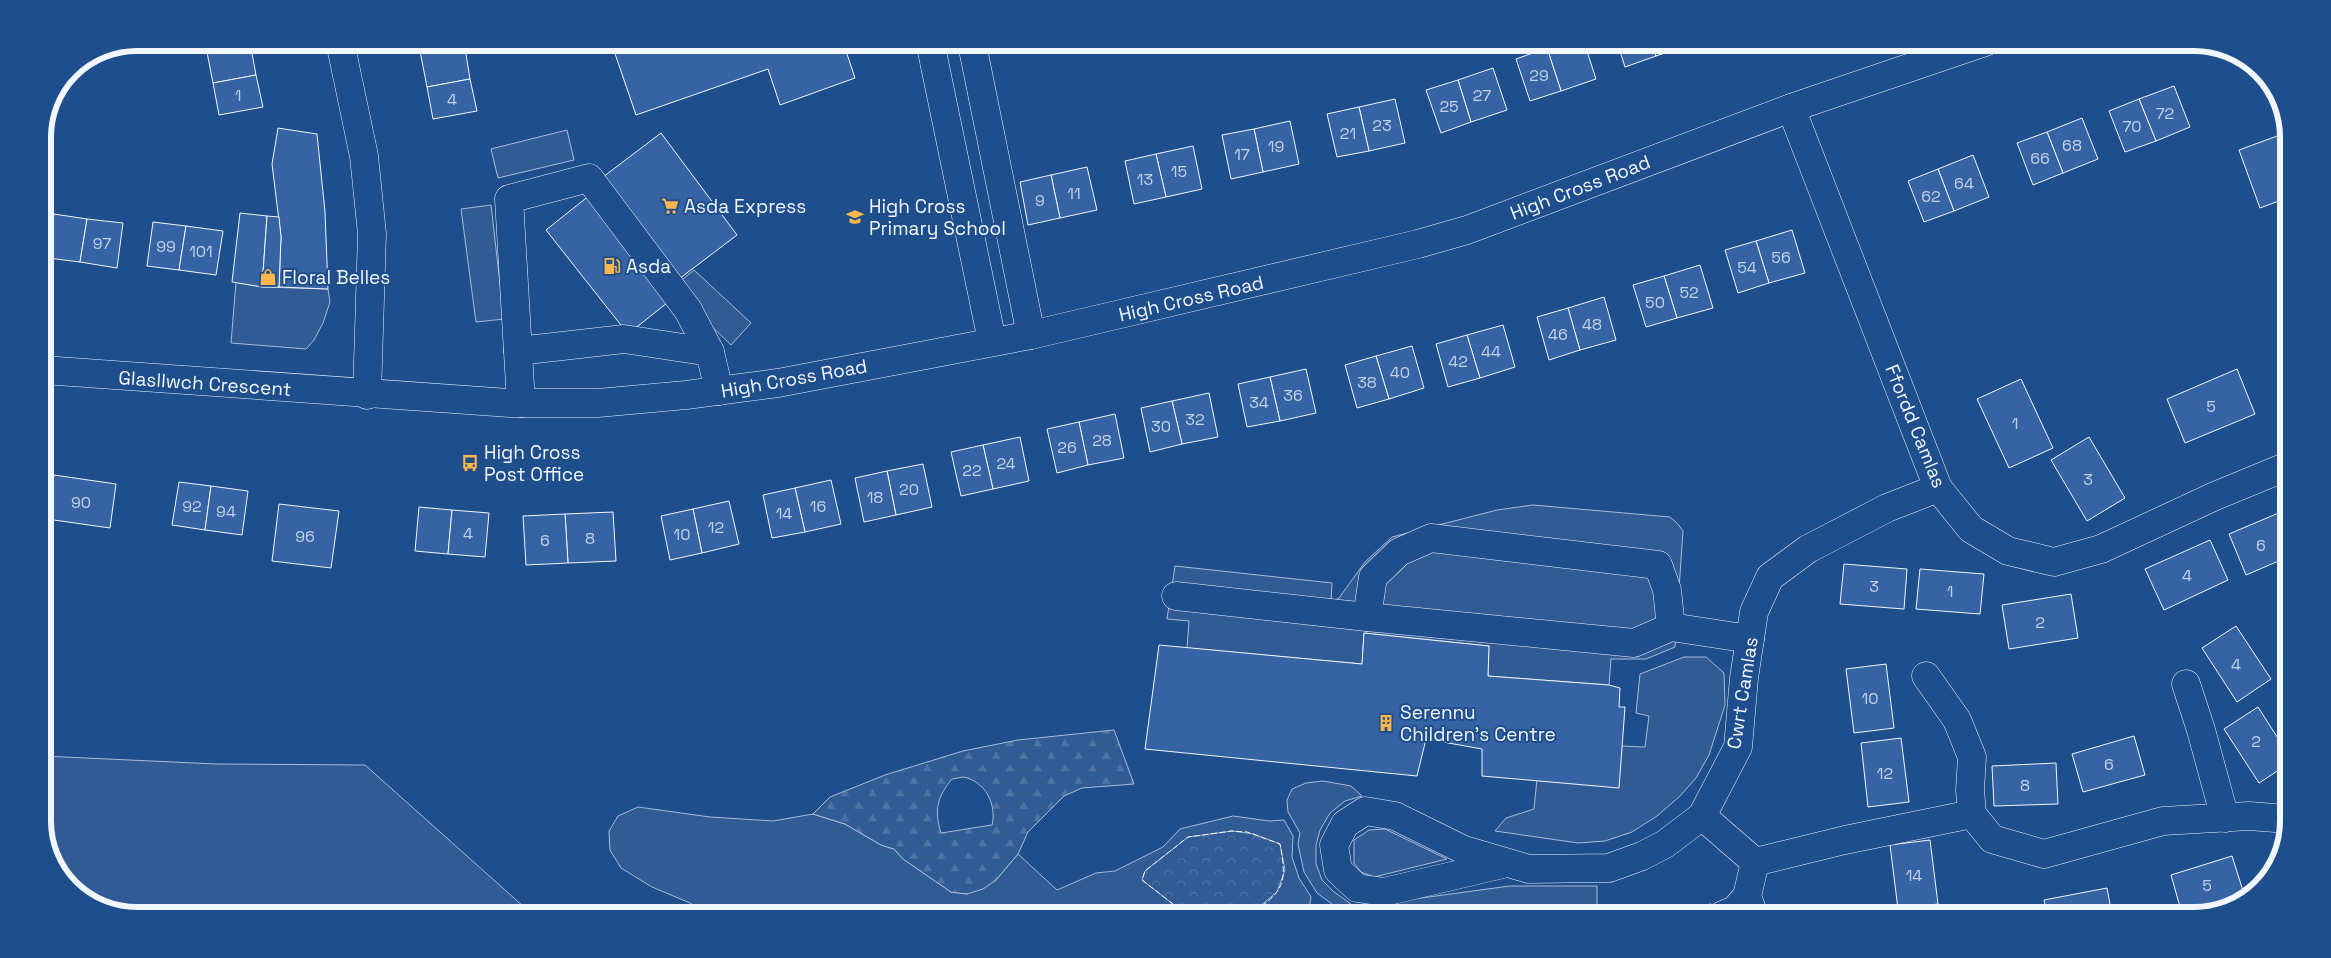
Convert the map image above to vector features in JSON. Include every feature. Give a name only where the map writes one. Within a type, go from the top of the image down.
[{"type":"street","points":[[342,51],[364,156],[372,234],[367,395]]},
{"type":"street","points":[[932,51],[992,341]]},
{"type":"street","points":[[973,51],[1031,335]]},
{"type":"street","name":"High Cross Road","points":[[367,395],[521,403],[598,403],[778,383],[1031,335],[1418,244],[1468,230],[1791,108],[1959,51]]},
{"type":"street","name":"Ffordd Camlas","points":[[1791,108],[1938,488],[1971,528],[2008,551],[2054,562],[2101,548],[2215,496],[2280,469]]},
{"type":"street","points":[[521,403],[509,199],[589,178],[688,310],[710,352],[718,391]]},
{"type":"street","points":[[518,350],[624,339],[710,352]]},
{"type":"street","name":"Glasllwch Crescent","points":[[51,371],[367,395]]},
{"type":"street","name":"Cwrt Camlas","points":[[1507,863],[1384,892],[1357,888],[1338,870],[1334,845],[1345,824],[1365,812],[1395,816],[1464,850],[1507,863],[1529,870],[1609,868],[1642,856],[1665,844],[1702,816],[1738,747],[1754,612],[1770,577],[1808,549],[1887,508],[1938,488]]},
{"type":"street","points":[[1366,617],[1373,577],[1398,552],[1431,538],[1658,565],[1667,590],[1671,627]]},
{"type":"street","points":[[1176,596],[1634,643],[1671,627],[1750,638]]},
{"type":"street","points":[[1926,676],[1957,720],[1972,757],[1970,790],[1972,814],[1992,839],[2044,854],[2163,821],[2249,816],[2280,818]]},
{"type":"street","points":[[2186,684],[2201,730],[2225,818]]},
{"type":"street","points":[[1754,862],[1845,840],[1972,814]]},
{"type":"street","points":[[1702,816],[1754,862]]},
{"type":"street","points":[[1751,906],[1754,862]]},
{"type":"shaded area","points":[[567,130],[574,160],[498,178],[491,149]]},
{"type":"shaded area","points":[[491,205],[504,319],[476,322],[461,209]]},
{"type":"shaded area","points":[[694,270],[751,323],[731,345],[672,288]]},
{"type":"shaded area","points":[[236,282],[262,287],[328,289],[330,302],[323,323],[314,340],[306,349],[231,343]]},
{"type":"shaded area","points":[[1533,505],[1670,517],[1677,523],[1683,531],[1675,647],[1646,659],[1611,659],[1609,685],[1488,676],[1489,646],[1364,633],[1362,664],[1187,648],[1189,621],[1167,619],[1175,566],[1332,583],[1331,602],[1339,598],[1365,562],[1392,537],[1497,510]]},
{"type":"shaded area","points":[[1684,657],[1706,657],[1724,673],[1725,705],[1709,755],[1696,778],[1680,796],[1657,816],[1632,832],[1605,841],[1578,843],[1495,831],[1506,818],[1534,809],[1537,779],[1622,746],[1645,747],[1649,716],[1636,713],[1640,674]]},
{"type":"shaded area","points":[[51,756],[216,764],[365,765],[524,907],[137,907],[120,905],[99,898],[80,886],[60,859],[53,838],[51,827]]},
{"type":"shaded area","points":[[1323,781],[1351,786],[1362,796],[1345,801],[1330,813],[1320,830],[1316,845],[1316,864],[1322,880],[1334,892],[1351,904],[1336,907],[1317,893],[1304,872],[1298,844],[1300,833],[1288,812],[1287,800],[1292,789],[1306,783]]},
{"type":"shaded area","points":[[638,807],[710,817],[773,821],[813,814],[845,824],[881,845],[894,849],[903,859],[951,892],[967,894],[996,880],[1018,854],[1057,890],[1096,873],[1115,871],[1163,847],[1180,829],[1233,816],[1269,821],[1284,820],[1293,836],[1292,857],[1299,878],[1311,897],[1309,907],[696,907],[652,887],[621,868],[610,850],[609,831],[618,816]]},
{"type":"shaded area","points":[[1385,829],[1447,859],[1374,877],[1361,872],[1354,863],[1354,840],[1369,830]]},
{"type":"shaded area","points":[[1510,886],[1597,886],[1597,907],[1354,907]]},
{"type":"green space","points":[[1114,730],[1134,784],[1082,788],[1064,796],[1028,832],[1018,854],[996,880],[983,889],[967,894],[951,892],[903,859],[894,849],[881,845],[845,824],[813,814],[830,797],[885,775],[963,751],[1018,740]],"holes":[[[963,777],[978,783],[988,795],[993,809],[992,825],[941,833],[937,811],[943,792],[952,779]]]},
{"type":"green space","points":[[1232,831],[1254,834],[1280,844],[1285,870],[1277,892],[1259,907],[1177,907],[1142,880],[1145,871],[1188,837]]},
{"type":"building","points":[[207,51],[252,51],[256,75],[213,83]]},
{"type":"building","points":[[420,51],[465,51],[470,79],[427,87]]},
{"type":"building","points":[[614,51],[846,51],[855,78],[780,105],[768,69],[636,115]]},
{"type":"building","points":[[1539,51],[1548,51],[1561,91],[1530,101],[1516,59]]},
{"type":"building","points":[[1548,51],[1587,51],[1596,79],[1561,91]]},
{"type":"building","points":[[1620,51],[1655,51],[1656,56],[1625,67]]},
{"type":"building","points":[[1655,51],[1671,51],[1656,56]]},
{"type":"building","points":[[1493,68],[1507,110],[1471,122],[1458,80]]},
{"type":"building","points":[[256,75],[263,107],[219,115],[213,83]]},
{"type":"building","points":[[470,79],[477,111],[433,119],[427,87]]},
{"type":"building","points":[[1458,80],[1471,122],[1441,133],[1426,90]]},
{"type":"building","points":[[2174,86],[2190,127],[2156,141],[2139,99]]},
{"type":"building","points":[[1395,99],[1405,143],[1369,151],[1359,107]]},
{"type":"building","points":[[2139,99],[2156,141],[2125,152],[2109,111]]},
{"type":"building","points":[[1359,107],[1369,151],[1337,157],[1327,114]]},
{"type":"building","points":[[2082,118],[2098,159],[2063,173],[2047,132]]},
{"type":"building","points":[[1290,121],[1299,164],[1263,172],[1254,129]]},
{"type":"building","points":[[278,128],[317,134],[325,212],[328,289],[279,287],[281,237],[272,164]]},
{"type":"building","points":[[1254,129],[1263,172],[1231,179],[1222,135]]},
{"type":"building","points":[[2047,132],[2063,173],[2033,185],[2017,143]]},
{"type":"building","name":"Asda Express","points":[[661,133],[737,235],[679,279],[603,177]]},
{"type":"building","points":[[2280,135],[2280,201],[2260,208],[2239,150]]},
{"type":"building","points":[[1193,146],[1202,189],[1166,197],[1156,154]]},
{"type":"building","points":[[1156,154],[1166,197],[1134,204],[1125,161]]},
{"type":"building","points":[[1973,155],[1989,197],[1954,211],[1938,169]]},
{"type":"building","points":[[1087,167],[1097,210],[1060,218],[1051,175]]},
{"type":"building","points":[[1938,169],[1954,211],[1924,222],[1908,181]]},
{"type":"building","points":[[1051,175],[1060,218],[1028,225],[1020,182]]},
{"type":"building","points":[[595,191],[677,295],[628,334],[546,230]]},
{"type":"building","points":[[240,213],[267,216],[262,287],[232,282]]},
{"type":"building","points":[[54,214],[87,219],[80,262],[51,258],[51,236]]},
{"type":"building","points":[[267,216],[279,217],[281,237],[279,287],[262,287]]},
{"type":"building","points":[[87,219],[123,223],[117,268],[80,262]]},
{"type":"building","points":[[153,222],[186,226],[179,270],[147,266]]},
{"type":"building","points":[[186,226],[223,231],[216,275],[179,270]]},
{"type":"building","points":[[1792,230],[1805,273],[1769,283],[1756,241]]},
{"type":"building","points":[[1756,241],[1769,283],[1738,293],[1725,250]]},
{"type":"building","points":[[1700,265],[1713,308],[1677,318],[1664,276]]},
{"type":"building","points":[[1664,276],[1677,318],[1646,327],[1633,285]]},
{"type":"building","points":[[1604,297],[1616,340],[1580,350],[1568,308]]},
{"type":"building","points":[[1568,308],[1580,350],[1549,360],[1537,317]]},
{"type":"building","points":[[1503,325],[1515,367],[1480,378],[1467,335]]},
{"type":"building","points":[[1467,335],[1480,378],[1448,387],[1436,344]]},
{"type":"building","points":[[1412,346],[1424,388],[1389,399],[1376,356]]},
{"type":"building","points":[[1376,356],[1389,399],[1357,408],[1345,365]]},
{"type":"building","points":[[1306,369],[1316,413],[1280,421],[1270,377]]},
{"type":"building","points":[[2237,369],[2255,414],[2185,443],[2167,399]]},
{"type":"building","points":[[1270,377],[1280,421],[1247,427],[1238,384]]},
{"type":"building","points":[[2021,379],[2053,448],[2009,468],[1977,399]]},
{"type":"building","points":[[1209,393],[1218,437],[1182,444],[1172,401]]},
{"type":"building","points":[[1172,401],[1182,444],[1150,452],[1141,408]]},
{"type":"building","points":[[1115,414],[1124,458],[1088,465],[1079,422]]},
{"type":"building","points":[[1079,422],[1088,465],[1057,473],[1047,429]]},
{"type":"building","points":[[1020,437],[1029,481],[993,489],[983,445]]},
{"type":"building","points":[[2089,437],[2125,498],[2087,521],[2051,460]]},
{"type":"building","points":[[983,445],[993,489],[961,496],[951,452]]},
{"type":"building","points":[[923,464],[932,507],[896,515],[887,471]]},
{"type":"building","points":[[887,471],[896,515],[864,522],[855,478]]},
{"type":"building","points":[[51,475],[54,475],[51,494]]},
{"type":"building","points":[[54,475],[116,484],[110,528],[51,520],[51,494]]},
{"type":"building","points":[[831,480],[841,524],[805,532],[795,488]]},
{"type":"building","points":[[179,482],[211,486],[205,530],[172,525]]},
{"type":"building","points":[[211,486],[248,491],[242,535],[205,530]]},
{"type":"building","points":[[795,488],[805,532],[772,538],[763,495]]},
{"type":"building","points":[[729,501],[739,544],[702,553],[693,509]]},
{"type":"building","points":[[279,504],[339,511],[331,568],[272,561]]},
{"type":"building","points":[[419,507],[452,510],[448,554],[415,551]]},
{"type":"building","points":[[693,509],[702,553],[670,560],[661,516]]},
{"type":"building","points":[[452,510],[489,513],[485,557],[448,554]]},
{"type":"building","points":[[613,512],[616,561],[568,563],[565,514]]},
{"type":"building","points":[[2280,512],[2280,560],[2246,575],[2229,534]]},
{"type":"building","points":[[565,514],[568,563],[526,565],[523,516]]},
{"type":"building","points":[[2210,540],[2228,580],[2164,610],[2145,569]]},
{"type":"building","points":[[1844,564],[1907,569],[1904,609],[1840,604]]},
{"type":"building","points":[[1920,569],[1984,574],[1980,614],[1916,609]]},
{"type":"building","points":[[2071,594],[2078,638],[2009,649],[2002,605]]},
{"type":"building","points":[[2236,626],[2271,679],[2237,702],[2202,648]]},
{"type":"building","name":"Serennu Children's Centre","points":[[1364,633],[1489,646],[1488,676],[1609,685],[1620,688],[1619,707],[1625,707],[1619,788],[1482,776],[1482,749],[1426,739],[1417,776],[1145,749],[1159,645],[1362,664]]},
{"type":"building","points":[[1886,664],[1894,728],[1854,733],[1846,669]]},
{"type":"building","points":[[2258,707],[2280,741],[2280,769],[2259,783],[2224,729]]},
{"type":"building","points":[[2134,736],[2145,775],[2083,792],[2072,754]]},
{"type":"building","points":[[1901,738],[1909,802],[1868,807],[1861,743]]},
{"type":"building","points":[[2056,763],[2058,804],[1994,806],[1992,766]]},
{"type":"building","points":[[1930,840],[1938,904],[1898,907],[1890,845]]},
{"type":"building","points":[[2232,856],[2243,891],[2232,898],[2209,905],[2180,907],[2171,875]]},
{"type":"building","points":[[2107,888],[2111,907],[2045,907],[2044,900]]},
{"type":"fence","points":[[1177,907],[1142,880],[1145,871],[1188,837],[1232,831],[1247,832],[1280,844],[1283,878],[1276,893],[1260,907]]},
{"type":"fence","points":[[1697,907],[1711,904],[1712,907]]},
{"type":"place","name":"Asda Express","points":[[670,206]]},
{"type":"place","name":"High Cross Primary School","points":[[855,217]]},
{"type":"place","name":"Asda","points":[[612,266]]},
{"type":"place","name":"Floral Belles","points":[[268,277]]},
{"type":"place","name":"High Cross Post Office","points":[[470,463]]},
{"type":"place","name":"Serennu Children's Centre","points":[[1386,723]]}]
